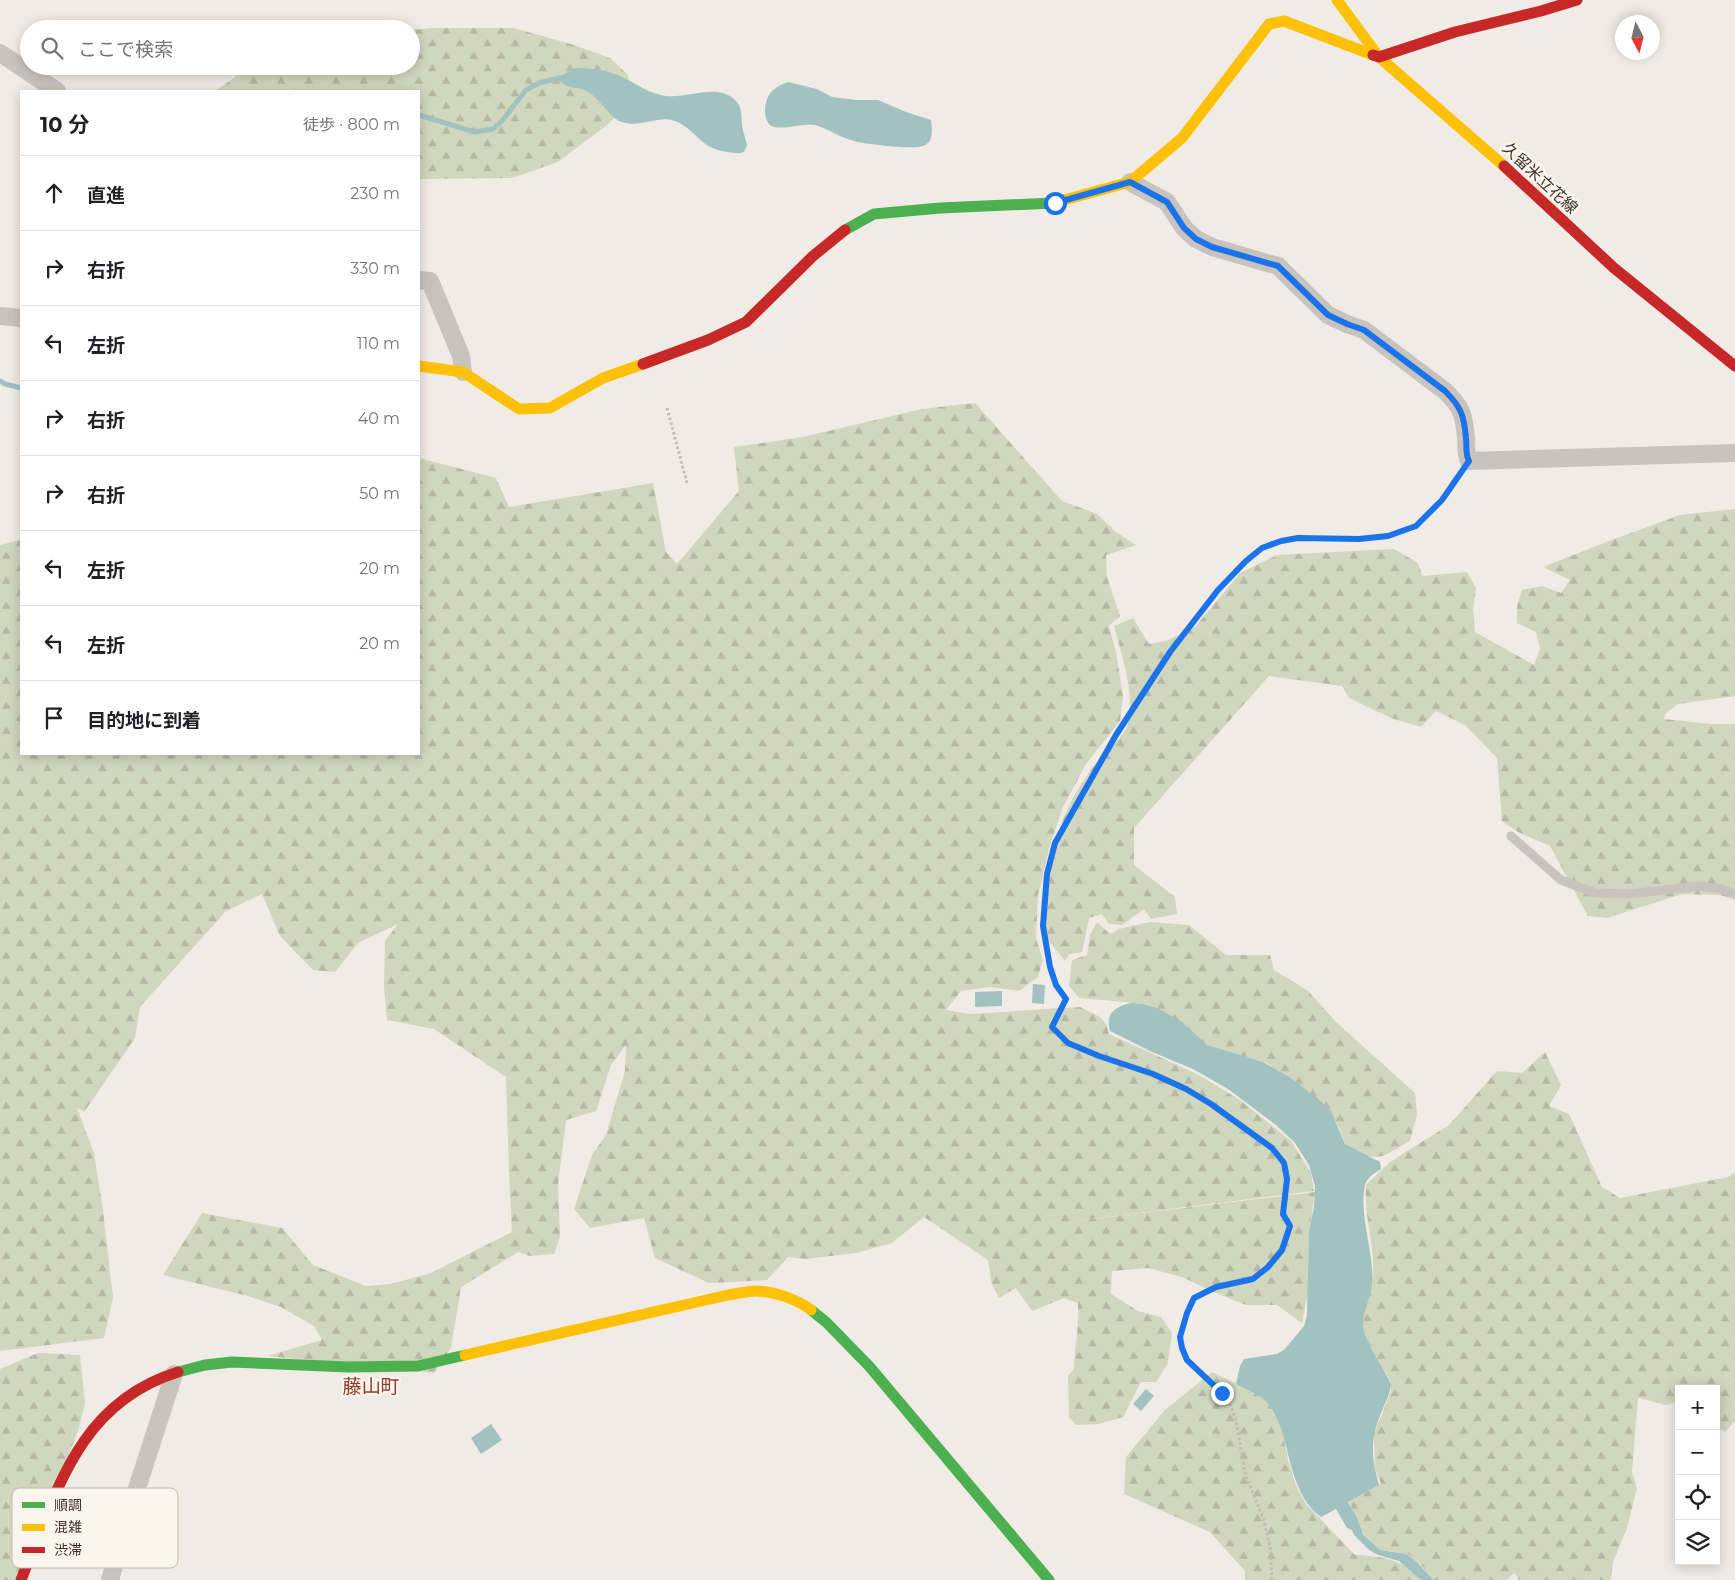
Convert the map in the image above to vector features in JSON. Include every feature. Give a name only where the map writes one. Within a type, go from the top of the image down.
[{"type":"street","name":"久留米立花線","points":[[1337,0],[1379,57],[1484,148],[1614,268],[1735,366]]},
{"type":"street","points":[[420,366],[464,372],[519,410],[550,408],[603,378],[708,340],[746,322],[813,256],[847,228],[874,214],[940,208],[1055,203],[1130,182],[1182,138],[1269,24],[1284,21],[1379,57],[1455,32],[1542,11],[1576,0]]},
{"type":"street","points":[[0,53],[20,66]]},
{"type":"street","points":[[33,75],[56,90]]},
{"type":"street","points":[[1130,182],[1167,202],[1184,228],[1196,239],[1212,247],[1278,266],[1328,315],[1364,330],[1445,391],[1457,403],[1462,414],[1466,437],[1466,456],[1469,461],[1735,453]]},
{"type":"street","points":[[420,280],[430,282],[461,356],[464,372]]},
{"type":"street","points":[[0,316],[20,318]]},
{"type":"street","points":[[59,1488],[70,1462],[108,1409],[138,1389],[174,1374],[207,1365],[246,1363],[388,1368],[418,1366],[728,1294],[756,1291],[780,1295],[806,1306],[826,1322],[869,1366],[1049,1580]]},
{"type":"street","points":[[137,1488],[174,1374]]},
{"type":"street","points":[[22,1580],[27,1568]]},
{"type":"lane","points":[[1511,836],[1561,880],[1595,893],[1629,894],[1699,886],[1721,889],[1735,894]]},
{"type":"path","points":[[667,408],[687,483]]},
{"type":"path","points":[[1272,1580],[1270,1548],[1264,1521],[1245,1473],[1236,1420],[1230,1404],[1222,1393],[1187,1360],[1180,1337],[1187,1313],[1194,1298],[1216,1287],[1253,1279],[1268,1267],[1282,1250],[1290,1226],[1283,1214],[1287,1179],[1284,1163],[1272,1148],[1203,1099],[1153,1074],[1099,1056],[1068,1043],[1052,1027],[1066,999],[1056,985],[1050,967],[1043,926],[1047,874],[1055,843],[1116,735],[1170,652],[1218,590],[1246,561],[1262,548],[1281,541],[1298,538],[1359,539],[1388,536],[1416,526],[1442,500],[1469,461]]},
{"type":"green space","points":[[513,28],[571,44],[610,58],[628,75],[631,88],[627,106],[607,125],[558,162],[512,178],[420,179],[420,90],[216,90],[238,75],[420,75],[420,29]]},
{"type":"green space","points":[[975,403],[1062,501],[1097,514],[1116,532],[1136,545],[1106,555],[1107,577],[1120,616],[1109,626],[1116,652],[1123,696],[1120,721],[1086,764],[1063,807],[1050,845],[1038,895],[1036,938],[1043,960],[1038,977],[1019,991],[990,987],[961,991],[946,1010],[970,1014],[1080,1007],[1100,1017],[1106,1024],[1109,1034],[1197,1074],[1240,1100],[1291,1141],[1311,1173],[1314,1191],[1050,1224],[1315,1192],[1309,1233],[1308,1293],[1302,1323],[1277,1305],[1246,1305],[1182,1277],[1148,1268],[1112,1271],[1111,1294],[1138,1311],[1161,1317],[1172,1333],[1168,1363],[1156,1382],[1141,1382],[1123,1417],[1098,1424],[1076,1425],[1069,1417],[1068,1376],[1074,1369],[1078,1303],[1064,1298],[1032,1311],[1016,1288],[999,1298],[992,1285],[988,1260],[924,1217],[892,1243],[856,1253],[805,1259],[788,1257],[767,1280],[709,1283],[655,1258],[644,1218],[590,1228],[574,1209],[592,1155],[606,1135],[625,1071],[626,1045],[611,1065],[596,1111],[566,1120],[558,1184],[560,1237],[554,1254],[530,1256],[518,1252],[461,1287],[451,1348],[434,1373],[267,1356],[322,1340],[314,1326],[281,1307],[248,1296],[163,1275],[202,1213],[282,1228],[313,1265],[366,1286],[391,1284],[431,1273],[512,1232],[506,1077],[434,1029],[387,1020],[384,987],[385,941],[398,924],[358,943],[335,972],[313,970],[280,936],[262,894],[226,911],[140,1007],[135,1038],[84,1112],[77,1108],[94,1153],[103,1211],[113,1297],[104,1338],[0,1351],[0,545],[20,540],[20,755],[420,755],[420,458],[496,478],[509,507],[653,483],[666,552],[677,564],[739,491],[734,447],[803,437],[922,409]]},
{"type":"green space","points":[[1735,509],[1735,696],[1678,704],[1665,714],[1664,719],[1711,724],[1735,724],[1735,900],[1720,895],[1682,894],[1607,918],[1588,916],[1550,846],[1518,832],[1502,821],[1497,758],[1465,725],[1436,711],[1421,727],[1391,718],[1349,698],[1342,686],[1269,676],[1134,828],[1134,865],[1175,897],[1177,914],[1151,919],[1144,909],[1122,925],[1109,924],[1102,914],[1089,918],[1082,952],[1069,954],[1065,961],[1041,931],[1048,874],[1065,816],[1088,774],[1127,726],[1130,701],[1129,688],[1114,626],[1133,618],[1149,644],[1166,641],[1196,626],[1240,573],[1277,555],[1394,549],[1418,563],[1422,576],[1467,572],[1476,588],[1473,609],[1475,632],[1534,665],[1540,649],[1536,632],[1517,623],[1517,606],[1522,590],[1542,586],[1561,593],[1570,580],[1543,567],[1680,515]]},
{"type":"green space","points":[[1097,922],[1110,934],[1119,929],[1150,922],[1189,925],[1226,955],[1270,955],[1274,970],[1308,991],[1336,1022],[1415,1093],[1417,1115],[1410,1141],[1390,1153],[1377,1157],[1361,1153],[1346,1146],[1339,1127],[1328,1110],[1307,1091],[1265,1062],[1212,1049],[1174,1018],[1146,1004],[1079,998],[1069,986],[1072,960],[1087,955],[1090,935]]},
{"type":"green space","points":[[1545,1052],[1561,1085],[1549,1106],[1569,1114],[1602,1187],[1620,1198],[1728,1177],[1735,1172],[1735,1421],[1725,1432],[1720,1429],[1720,1385],[1675,1385],[1675,1402],[1666,1405],[1638,1398],[1632,1472],[1637,1488],[1627,1528],[1613,1562],[1611,1580],[1518,1580],[1514,1573],[1507,1580],[1434,1580],[1408,1554],[1380,1550],[1360,1530],[1349,1501],[1381,1484],[1375,1469],[1374,1434],[1391,1391],[1391,1382],[1368,1342],[1363,1326],[1373,1269],[1366,1205],[1366,1185],[1390,1162],[1449,1125],[1497,1071],[1522,1073]]},
{"type":"green space","points":[[38,1353],[80,1355],[85,1403],[78,1431],[56,1488],[12,1488],[12,1568],[25,1568],[20,1580],[0,1580],[0,1369]]},
{"type":"green space","points":[[1212,1372],[1269,1399],[1282,1428],[1288,1460],[1296,1486],[1306,1504],[1355,1555],[1373,1556],[1399,1563],[1407,1567],[1420,1580],[1245,1580],[1245,1571],[1210,1532],[1124,1494],[1126,1457],[1165,1410]]},
{"type":"water","points":[[575,68],[609,72],[660,95],[675,96],[712,92],[729,95],[740,108],[747,145],[744,152],[732,153],[710,147],[680,123],[672,120],[666,119],[632,124],[619,121],[610,115],[593,95],[585,90],[566,86],[560,81],[561,76]]},
{"type":"water","points":[[788,82],[817,89],[832,97],[878,100],[931,120],[932,131],[930,140],[924,146],[918,147],[889,146],[854,141],[810,124],[774,127],[769,124],[766,117],[766,100],[774,89]]},
{"type":"water","points":[[1033,984],[1045,985],[1044,1004],[1032,1003]]},
{"type":"water","points":[[1002,991],[1002,1006],[975,1007],[975,992]]},
{"type":"water","points":[[1131,1003],[1144,1004],[1159,1009],[1182,1022],[1207,1045],[1263,1062],[1289,1077],[1331,1111],[1345,1144],[1380,1162],[1381,1169],[1366,1182],[1363,1198],[1372,1278],[1363,1325],[1371,1347],[1391,1384],[1373,1440],[1374,1465],[1379,1485],[1348,1502],[1363,1534],[1380,1550],[1407,1554],[1434,1580],[1421,1580],[1399,1561],[1378,1555],[1369,1550],[1354,1535],[1352,1530],[1347,1528],[1336,1509],[1321,1517],[1304,1499],[1299,1488],[1281,1428],[1273,1410],[1263,1398],[1236,1384],[1240,1366],[1244,1359],[1277,1354],[1285,1349],[1304,1326],[1307,1315],[1309,1231],[1314,1207],[1315,1186],[1309,1165],[1295,1143],[1276,1125],[1228,1089],[1193,1069],[1152,1052],[1110,1031],[1110,1015],[1116,1009]]},
{"type":"water","points":[[1146,1389],[1154,1396],[1141,1411],[1133,1404]]},
{"type":"water","points":[[491,1424],[502,1440],[481,1454],[471,1438]]},
{"type":"waterway","points":[[420,115],[475,132],[493,129],[502,121],[526,90],[539,83],[560,78]]},
{"type":"waterway","points":[[0,381],[20,388]]},
{"type":"traffic: fast","points":[[845,230],[874,214],[940,208],[1055,203],[1064,200]]},
{"type":"traffic: fast","points":[[811,1310],[826,1322],[869,1366],[1049,1580]]},
{"type":"traffic: fast","points":[[178,1372],[205,1365],[232,1362],[348,1367],[418,1366],[465,1355]]},
{"type":"traffic: slow","points":[[1337,0],[1379,57],[1504,166]]},
{"type":"traffic: slow","points":[[1064,200],[1130,182],[1182,138],[1269,24],[1284,21],[1373,55]]},
{"type":"traffic: slow","points":[[420,366],[463,372],[519,409],[550,408],[603,378],[643,364]]},
{"type":"traffic: slow","points":[[465,1355],[749,1291],[777,1294],[799,1302],[811,1310]]},
{"type":"traffic: jam","points":[[1373,55],[1379,57],[1455,32],[1541,11],[1577,0]]},
{"type":"traffic: jam","points":[[1504,166],[1614,268],[1735,366]]},
{"type":"traffic: jam","points":[[643,364],[708,340],[746,322],[813,256],[845,230]]},
{"type":"traffic: jam","points":[[58,1488],[75,1455],[94,1428],[116,1405],[144,1386],[178,1372]]},
{"type":"traffic: jam","points":[[21,1580],[26,1568]]},
{"type":"district","name":"藤山町","points":[[371,1386]]},
{"type":"route","points":[[1055,203],[1130,182],[1167,202],[1184,228],[1196,239],[1212,247],[1278,266],[1328,315],[1364,330],[1445,391],[1457,403],[1462,414],[1466,437],[1466,456],[1469,461],[1442,500],[1416,526],[1388,536],[1359,539],[1298,538],[1281,541],[1262,548],[1246,561],[1218,590],[1170,652],[1116,735],[1055,843],[1047,874],[1043,926],[1050,967],[1056,985],[1066,999],[1052,1027],[1068,1043],[1099,1056],[1153,1074],[1186,1089],[1211,1104],[1272,1148],[1284,1163],[1287,1179],[1283,1214],[1290,1226],[1282,1250],[1268,1267],[1253,1279],[1216,1287],[1194,1298],[1187,1313],[1180,1337],[1187,1360],[1222,1393]]}]
